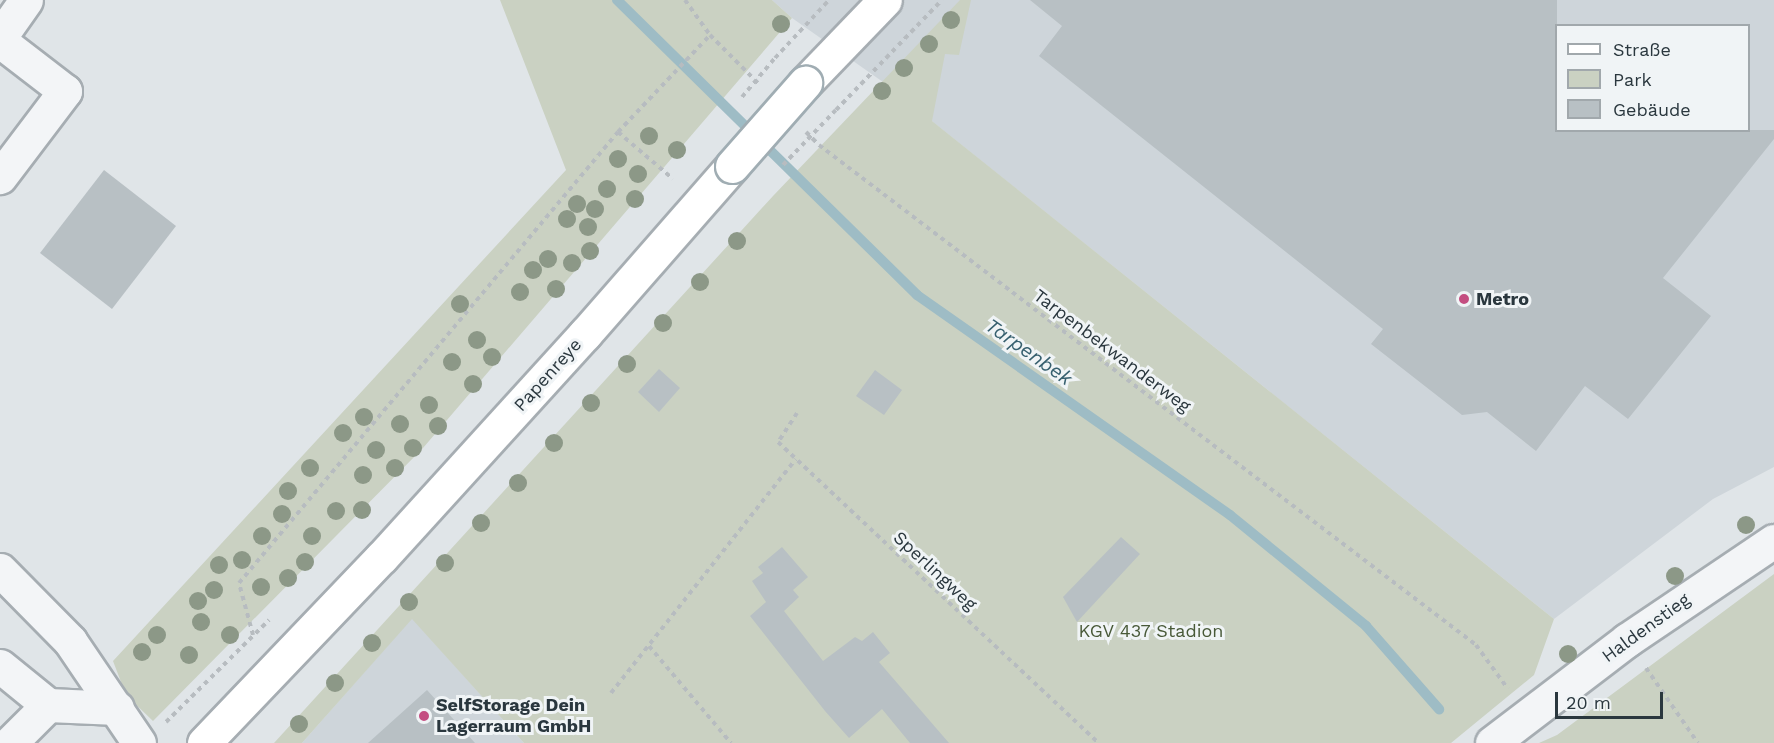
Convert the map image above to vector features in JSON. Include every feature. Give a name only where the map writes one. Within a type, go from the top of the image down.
[{"type":"main road","name":"Papenreye","points":[[204,743],[382,557],[585,334],[805,84],[885,0]]},
{"type":"street","points":[[0,177],[65,91],[0,39],[26,0]]},
{"type":"street","name":"Haldenstieg","points":[[1492,743],[1627,640],[1774,541]]},
{"type":"street","points":[[0,570],[70,640],[117,708],[150,735]]},
{"type":"street","points":[[0,666],[48,705],[117,708]]},
{"type":"street","points":[[10,743],[48,705]]},
{"type":"path","points":[[685,0],[710,35],[765,90]]},
{"type":"path","points":[[775,58],[829,0]]},
{"type":"path","points":[[775,174],[942,0]]},
{"type":"path","points":[[253,636],[238,584],[618,132],[710,35]]},
{"type":"path","name":"Tarpenbekwanderweg","points":[[804,129],[819,145],[1476,645],[1527,716]]},
{"type":"path","points":[[618,132],[673,179]]},
{"type":"path","points":[[665,187],[680,170]]},
{"type":"path","name":"Sperlingweg","points":[[797,413],[778,442],[1099,743]]},
{"type":"path","points":[[611,693],[796,459]]},
{"type":"path","points":[[150,735],[277,612]]},
{"type":"path","points":[[1627,640],[1698,743]]},
{"type":"path","points":[[649,646],[731,743]]},
{"type":"shaded area","name":"Metro","points":[[772,0],[1774,0],[1774,467],[1713,499],[1554,619],[883,82],[792,18]]},
{"type":"shaded area","points":[[412,618],[524,743],[302,743]]},
{"type":"green space","points":[[500,0],[772,0],[792,18],[423,448],[153,721],[126,695],[113,661],[566,170]]},
{"type":"green space","name":"KGV 437 Stadion","points":[[960,0],[971,0],[959,55],[945,54],[932,121],[1554,619],[1534,675],[1451,743],[524,743],[412,619],[302,743],[274,743],[773,196]]},
{"type":"green space","points":[[1774,574],[1774,743],[1539,743],[1557,735]]},
{"type":"building","points":[[1030,0],[1557,0],[1555,132],[1774,130],[1774,139],[1663,278],[1711,316],[1628,419],[1585,386],[1536,451],[1487,412],[1462,415],[1371,344],[1383,329],[1039,56],[1062,26]]},
{"type":"building","points":[[104,170],[176,226],[112,309],[40,253]]},
{"type":"building","points":[[659,369],[680,388],[659,412],[638,392]]},
{"type":"building","points":[[875,370],[902,390],[884,415],[856,396]]},
{"type":"building","points":[[1121,537],[1140,554],[1077,622],[1063,597]]},
{"type":"building","points":[[782,547],[808,577],[793,590],[799,597],[784,611],[823,661],[855,637],[862,641],[873,632],[890,653],[879,662],[949,743],[910,743],[882,709],[849,738],[825,711],[750,616],[766,602],[752,581],[763,573],[758,567]]},
{"type":"building","name":"SelfStorage Dein Lagerraum GmbH","points":[[427,690],[475,743],[368,743]]},
{"type":"waterway","name":"Tarpenbek","points":[[617,0],[917,295],[1230,515],[1366,626],[1439,709]]},
{"type":"place","name":"Metro","points":[[1464,299]]},
{"type":"place","name":"SelfStorage Dein Lagerraum GmbH","points":[[424,716]]}]
